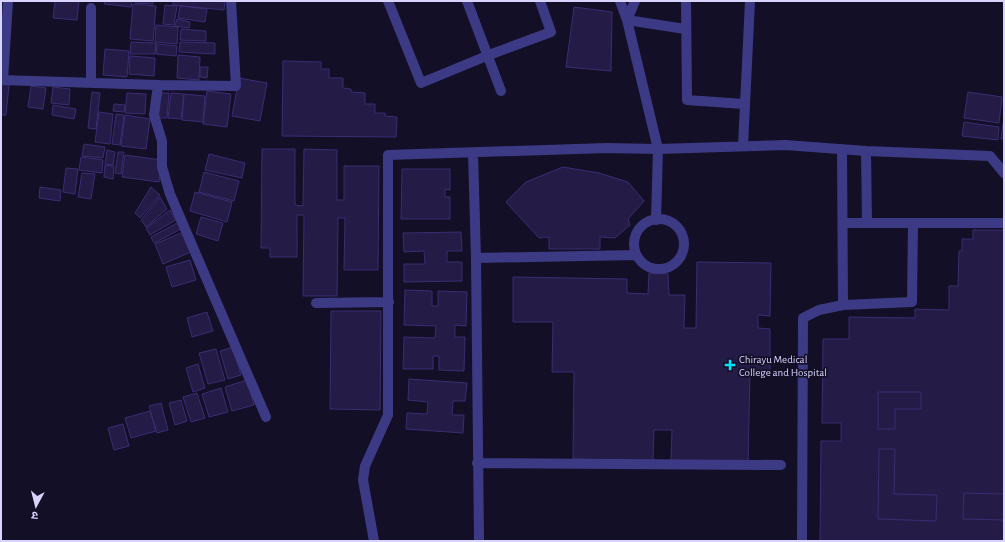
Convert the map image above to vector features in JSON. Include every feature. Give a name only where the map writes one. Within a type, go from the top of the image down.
[{"type":"street","points":[[8,1],[2,80],[158,86],[236,86],[231,1]]},
{"type":"street","points":[[388,1],[421,83],[489,55],[551,32],[540,1]]},
{"type":"street","points":[[467,1],[489,55],[501,91]]},
{"type":"street","points":[[620,1],[627,20],[658,149],[656,220]]},
{"type":"street","points":[[627,20],[635,1]]},
{"type":"street","points":[[686,1],[685,29],[687,100],[744,104]]},
{"type":"street","points":[[743,146],[750,1]]},
{"type":"street","points":[[91,8],[91,83]]},
{"type":"street","points":[[627,20],[685,29]]},
{"type":"street","points":[[158,86],[154,115],[162,141],[162,167],[170,194],[266,417]]},
{"type":"street","points":[[374,541],[363,480],[365,466],[388,415],[388,155],[607,148],[658,149],[785,145],[866,151],[990,156],[1004,172]]},
{"type":"street","points":[[842,149],[843,305]]},
{"type":"street","points":[[866,151],[868,222]]},
{"type":"street","points":[[473,153],[476,258],[478,541]]},
{"type":"street","points":[[656,220],[664,220],[672,222],[683,234],[685,241],[682,257],[670,267],[655,269],[647,266],[636,255],[634,240],[637,232],[642,226],[656,220]]},
{"type":"street","points":[[843,224],[868,222],[1004,223]]},
{"type":"street","points":[[802,541],[803,318],[819,310],[843,305],[912,302],[913,223]]},
{"type":"street","points":[[476,258],[636,255]]},
{"type":"street","points":[[316,303],[389,302]]},
{"type":"street","points":[[477,463],[780,465]]},
{"type":"building","points":[[55,1],[79,1],[77,20],[53,18]]},
{"type":"building","points":[[105,1],[132,1],[131,7],[104,4]]},
{"type":"building","points":[[136,1],[153,1],[153,4],[135,3]]},
{"type":"building","points":[[173,1],[225,1],[224,10],[173,5]]},
{"type":"building","points":[[133,4],[156,6],[153,41],[130,39]]},
{"type":"building","points":[[165,5],[177,6],[174,25],[163,24]]},
{"type":"building","points":[[180,6],[207,9],[205,22],[178,18]]},
{"type":"building","points":[[574,7],[612,12],[611,71],[566,67]]},
{"type":"building","points":[[177,19],[190,22],[189,28],[175,26]]},
{"type":"building","points":[[156,25],[178,27],[177,44],[155,42]]},
{"type":"building","points":[[181,29],[206,31],[206,41],[180,40]]},
{"type":"building","points":[[131,42],[156,43],[155,54],[130,54]]},
{"type":"building","points":[[180,42],[215,43],[215,54],[179,52]]},
{"type":"building","points":[[157,44],[177,46],[176,56],[156,54]]},
{"type":"building","points":[[105,49],[129,51],[127,77],[103,75]]},
{"type":"building","points":[[178,55],[200,57],[199,80],[177,78]]},
{"type":"building","points":[[130,56],[155,58],[154,76],[129,74]]},
{"type":"building","points":[[283,61],[321,62],[321,69],[329,69],[329,78],[343,78],[343,88],[351,89],[351,92],[365,93],[365,104],[375,104],[375,113],[385,113],[385,116],[397,117],[396,137],[282,136]]},
{"type":"building","points":[[200,67],[208,67],[207,78],[200,77]]},
{"type":"building","points":[[239,78],[267,83],[260,121],[232,116]]},
{"type":"building","points":[[1,84],[9,85],[6,115],[1,115]]},
{"type":"building","points":[[31,86],[46,88],[43,109],[28,107]]},
{"type":"building","points":[[53,87],[70,89],[69,105],[51,103]]},
{"type":"building","points":[[207,91],[231,94],[227,127],[203,124]]},
{"type":"building","points":[[92,92],[100,93],[96,129],[88,128]]},
{"type":"building","points":[[968,92],[1002,97],[999,123],[964,118]]},
{"type":"building","points":[[127,93],[146,94],[145,114],[125,113]]},
{"type":"building","points":[[159,93],[169,93],[167,118],[157,118]]},
{"type":"building","points":[[171,93],[184,94],[181,119],[168,118]]},
{"type":"building","points":[[184,94],[205,96],[203,122],[182,120]]},
{"type":"building","points":[[114,104],[125,105],[124,112],[113,111]]},
{"type":"building","points":[[53,105],[76,109],[74,119],[52,115]]},
{"type":"building","points":[[99,112],[113,114],[110,144],[95,142]]},
{"type":"building","points":[[116,114],[124,115],[120,145],[112,144]]},
{"type":"building","points":[[125,115],[150,119],[146,149],[121,146]]},
{"type":"building","points":[[964,122],[999,127],[998,140],[962,136]]},
{"type":"building","points":[[1003,123],[1004,139],[1001,139]]},
{"type":"building","points":[[84,144],[105,147],[103,158],[82,156]]},
{"type":"building","points":[[262,149],[295,149],[295,205],[303,206],[304,149],[337,150],[337,200],[344,200],[344,166],[379,166],[378,270],[344,270],[345,218],[338,218],[337,296],[303,296],[304,215],[297,215],[297,257],[270,257],[270,248],[261,248]]},
{"type":"building","points":[[107,150],[115,152],[113,165],[105,164]]},
{"type":"building","points":[[118,152],[124,152],[121,174],[115,173]]},
{"type":"building","points":[[209,154],[245,163],[242,178],[205,170]]},
{"type":"building","points":[[125,155],[162,160],[159,182],[122,177]]},
{"type":"building","points":[[81,157],[103,160],[102,173],[79,170]]},
{"type":"building","points":[[105,165],[114,166],[113,179],[104,177]]},
{"type":"building","points":[[563,167],[599,173],[628,182],[644,201],[628,219],[630,225],[615,238],[600,237],[600,249],[549,249],[549,237],[539,238],[506,202],[526,182]]},
{"type":"building","points":[[66,168],[78,169],[75,194],[63,192]]},
{"type":"building","points":[[402,169],[450,169],[450,190],[445,189],[445,197],[450,197],[450,219],[401,219]]},
{"type":"building","points":[[204,172],[239,181],[234,201],[199,192]]},
{"type":"building","points":[[82,173],[95,174],[91,199],[78,197]]},
{"type":"building","points":[[40,187],[61,190],[60,201],[39,198]]},
{"type":"building","points":[[151,187],[160,195],[140,218],[135,213]]},
{"type":"building","points":[[195,192],[232,202],[227,222],[190,211]]},
{"type":"building","points":[[160,197],[167,209],[146,227],[141,220]]},
{"type":"building","points":[[170,210],[176,220],[150,235],[146,228]]},
{"type":"building","points":[[201,217],[223,223],[218,241],[196,234]]},
{"type":"building","points":[[177,223],[181,229],[154,243],[151,237]]},
{"type":"building","points":[[973,230],[1004,230],[1004,541],[820,541],[821,441],[841,441],[841,423],[822,423],[823,339],[849,339],[849,317],[915,318],[915,309],[949,310],[949,286],[958,286],[959,251],[962,251],[962,239],[973,239]]},
{"type":"building","points":[[183,232],[191,252],[163,264],[155,244]]},
{"type":"building","points":[[461,232],[462,251],[447,251],[447,262],[462,262],[462,281],[404,282],[404,264],[425,264],[424,251],[404,252],[403,233]]},
{"type":"building","points":[[190,260],[196,280],[172,287],[166,267]]},
{"type":"building","points":[[697,262],[771,263],[770,316],[758,315],[758,328],[770,329],[770,375],[750,375],[748,462],[671,461],[672,430],[654,430],[653,461],[573,459],[574,372],[552,372],[553,322],[513,322],[513,277],[627,279],[627,293],[648,294],[649,273],[668,274],[669,295],[685,295],[684,328],[696,328]]},
{"type":"building","points":[[405,290],[432,291],[432,306],[438,306],[438,291],[467,292],[466,326],[455,325],[455,337],[465,337],[464,371],[439,370],[439,356],[433,356],[433,369],[403,369],[404,337],[435,338],[436,326],[404,325]]},
{"type":"building","points":[[331,311],[381,311],[380,410],[330,409]]},
{"type":"building","points":[[207,312],[213,331],[192,337],[187,318]]},
{"type":"building","points":[[233,347],[241,375],[228,379],[220,351]]},
{"type":"building","points":[[216,349],[225,380],[208,384],[199,353]]},
{"type":"building","points":[[198,364],[205,388],[193,392],[186,368]]},
{"type":"building","points":[[409,379],[467,383],[465,401],[453,401],[452,415],[464,415],[463,433],[406,429],[407,413],[427,414],[428,402],[408,400]]},
{"type":"building","points":[[247,380],[254,405],[232,411],[225,387]]},
{"type":"building","points":[[221,388],[228,412],[209,417],[202,394]]},
{"type":"building","points":[[878,392],[921,392],[921,409],[895,409],[895,429],[878,429]]},
{"type":"building","points":[[197,393],[205,418],[191,422],[183,397]]},
{"type":"building","points":[[181,400],[187,421],[175,425],[169,403]]},
{"type":"building","points":[[161,403],[168,430],[157,433],[149,406]]},
{"type":"building","points":[[150,411],[156,431],[131,438],[125,418]]},
{"type":"building","points":[[123,424],[129,446],[114,450],[108,428]]},
{"type":"building","points":[[879,449],[895,449],[894,494],[937,495],[936,521],[878,519]]},
{"type":"building","points":[[964,493],[1004,494],[1004,520],[963,519]]},
{"type":"place","name":"Chirayu Medical College and Hospital","points":[[730,365]]}]
